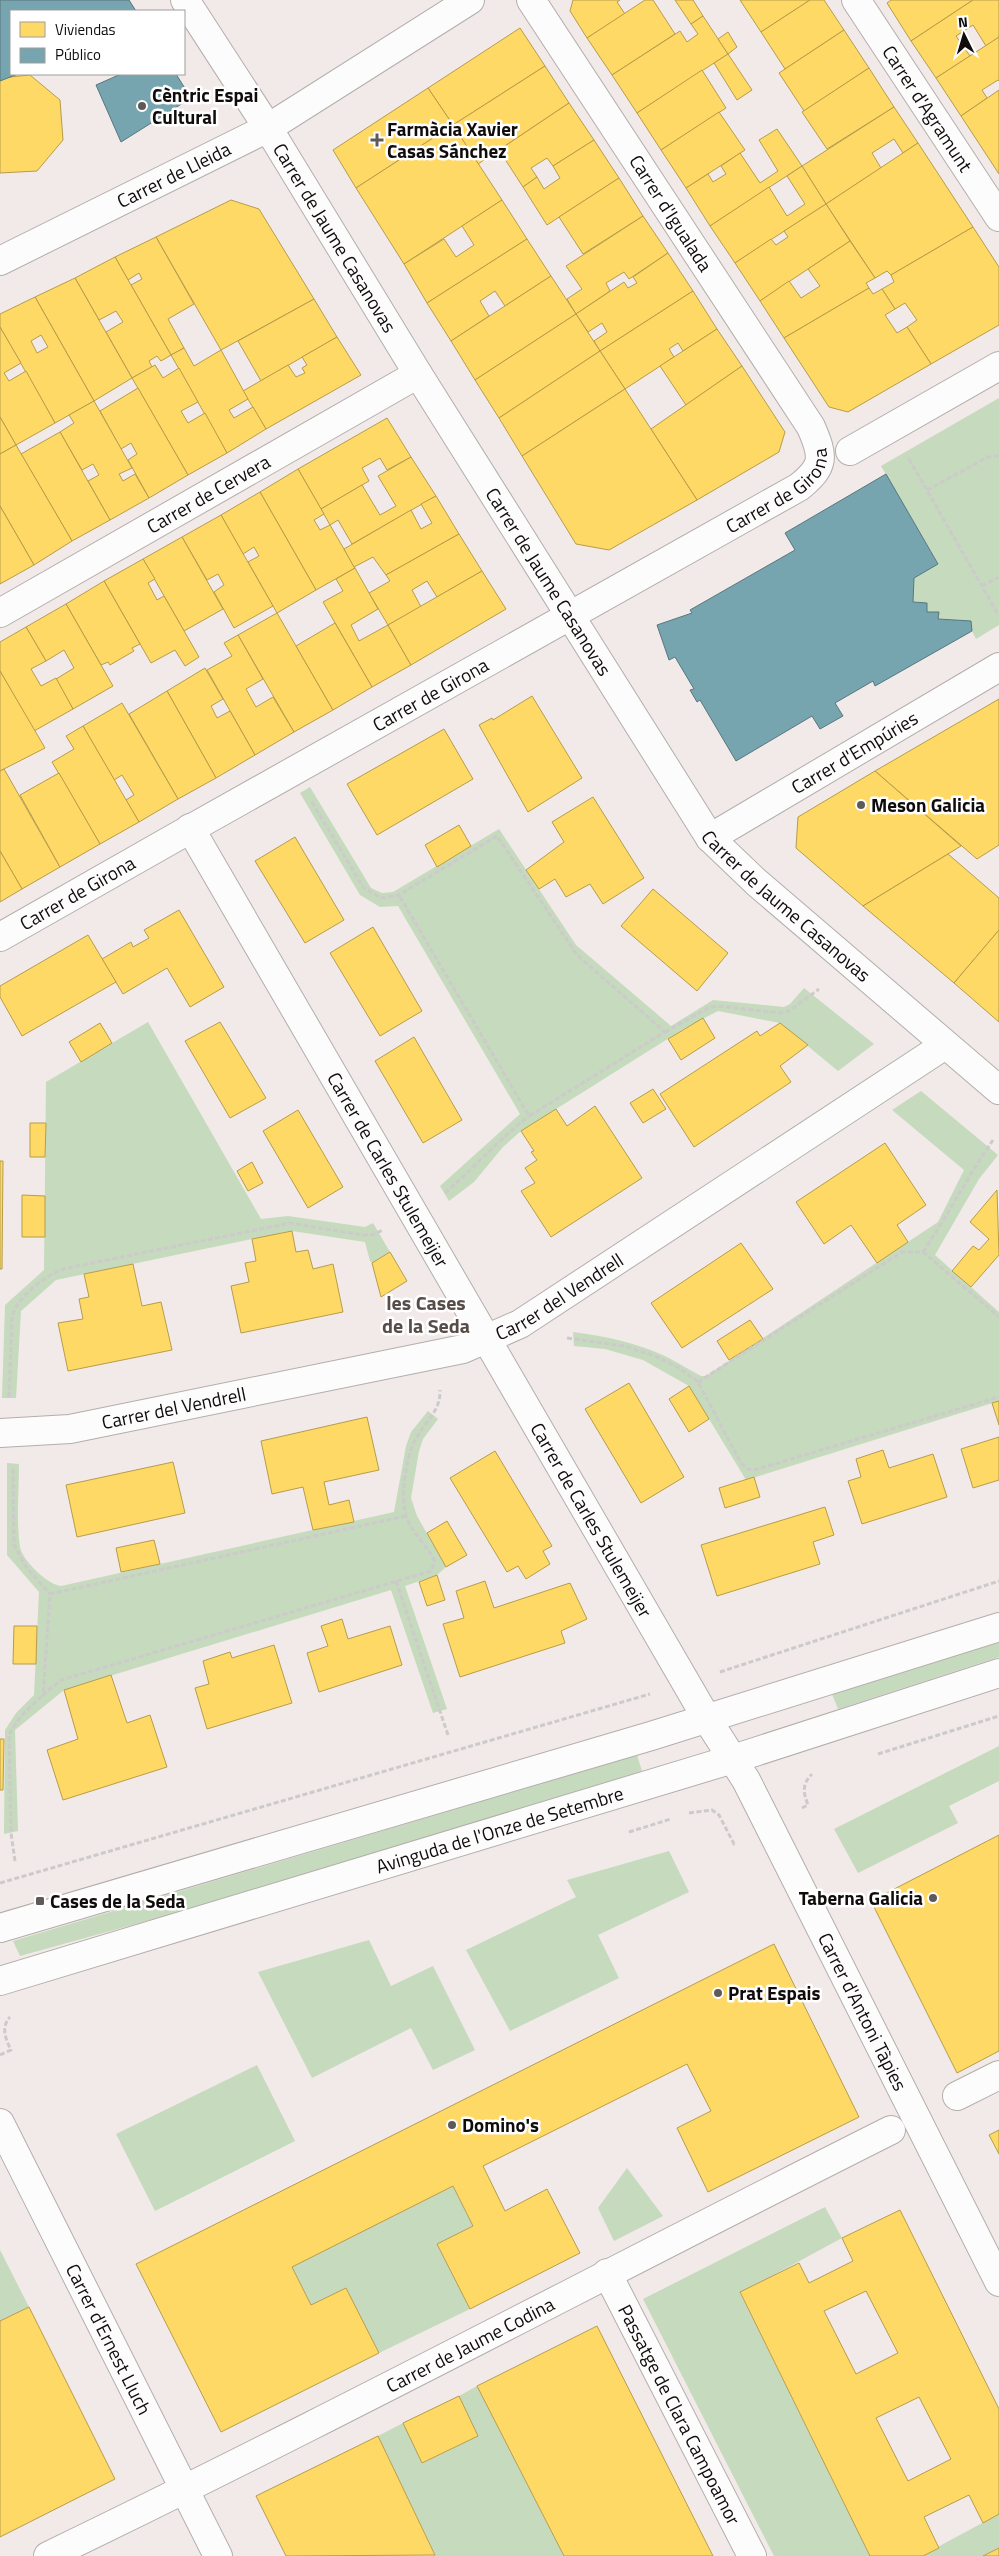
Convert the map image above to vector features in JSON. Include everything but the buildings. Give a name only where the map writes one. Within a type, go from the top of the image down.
[{"type":"street","name":"Carrer de Jaume Casanovas","points":[[185,0],[268,128],[418,374],[710,838],[756,882],[999,1090]]},
{"type":"street","name":"Carrer de Lleida","points":[[0,261],[268,128],[470,0]]},
{"type":"street","name":"Carrer d'Igualada","points":[[531,0],[810,427]]},
{"type":"street","name":"Carrer d'Agramunt","points":[[856,0],[999,217]]},
{"type":"street","name":"Carrer de Girona","points":[[850,451],[999,366]]},
{"type":"street","name":"Carrer de Cervera","points":[[0,613],[418,374]]},
{"type":"street","name":"Carrer de Girona","points":[[0,937],[190,828],[799,487],[816,474],[820,460],[819,445],[810,427]]},
{"type":"street","name":"Carrer d'Empúries","points":[[710,838],[999,667]]},
{"type":"street","name":"Carrer de Carles Stulemeijer","points":[[190,828],[707,1719]]},
{"type":"street","name":"Carrer del Vendrell","points":[[0,1433],[80,1427],[464,1349],[520,1324],[945,1044]]},
{"type":"street","points":[[0,1928],[707,1719],[999,1626]]},
{"type":"street","name":"Avinguda de l'Onze de Setembre","points":[[0,1981],[733,1759],[999,1673]]},
{"type":"street","name":"Carrer d'Antoni Tàpies","points":[[707,1719],[733,1759],[769,1826],[999,2282]]},
{"type":"street","points":[[957,2096],[999,2074]]},
{"type":"street","name":"Carrer d'Ernest Lluch","points":[[0,2123],[218,2556]]},
{"type":"street","name":"Carrer de Jaume Codina","points":[[48,2556],[184,2490],[891,2130]]},
{"type":"street","name":"Passatge de Clara Campoamor","points":[[607,2273],[752,2556]]},
{"type":"path","points":[[905,452],[999,616]]},
{"type":"path","points":[[926,490],[988,457],[999,456]]},
{"type":"path","points":[[982,586],[999,577]]},
{"type":"path","points":[[310,798],[363,887],[382,898],[399,895],[497,836],[577,955],[665,1032]]},
{"type":"path","points":[[399,895],[529,1116]]},
{"type":"path","points":[[440,1196],[467,1174],[508,1132],[529,1116],[665,1032],[708,1008],[717,1006],[780,1013],[790,1011],[819,989]]},
{"type":"path","points":[[923,1252],[949,1214],[980,1158],[993,1140]]},
{"type":"path","points":[[9,1405],[12,1316],[15,1308],[52,1274],[63,1269],[290,1223],[372,1236],[391,1226]]},
{"type":"path","points":[[698,1382],[902,1252],[923,1252],[999,1317]]},
{"type":"path","points":[[574,1338],[624,1346],[655,1356],[679,1368],[698,1382],[741,1463],[748,1469],[754,1470],[999,1397]]},
{"type":"path","points":[[15,1861],[11,1833],[8,1734],[21,1716],[61,1680],[431,1570],[435,1562],[406,1516],[404,1486],[411,1448],[438,1406],[439,1384]]},
{"type":"path","points":[[13,1463],[14,1545],[26,1567],[50,1594],[43,1695]]},
{"type":"path","points":[[50,1594],[406,1516]]},
{"type":"path","points":[[396,1581],[448,1735]]},
{"type":"path","points":[[0,1883],[687,1683],[999,1581]]},
{"type":"path","points":[[877,1754],[999,1716]]},
{"type":"path","points":[[805,1797],[805,1781],[812,1774],[821,1771]]},
{"type":"path","points":[[690,1813],[712,1810],[719,1815],[728,1835]]},
{"type":"path","points":[[0,2055],[11,2050],[5,2036],[4,2026],[13,2014]]},
{"type":"green space","points":[[999,398],[999,625],[976,639],[972,631],[971,621],[938,619],[939,612],[927,612],[927,603],[913,602],[914,578],[938,563],[881,466]]},
{"type":"green space","points":[[310,787],[371,888],[382,893],[393,892],[499,829],[576,945],[671,1026],[713,1000],[784,1007],[790,1004],[804,988],[874,1044],[838,1071],[780,1023],[718,1011],[685,1028],[521,1131],[503,1147],[474,1182],[449,1201],[440,1186],[520,1114],[398,906],[380,907],[360,895],[300,793]]},
{"type":"green space","points":[[148,1022],[261,1219],[288,1216],[365,1227],[373,1223],[390,1252],[372,1263],[365,1242],[292,1231],[56,1280],[21,1311],[16,1398],[2,1398],[5,1305],[44,1270],[46,1082]]},
{"type":"green space","points":[[921,1091],[998,1155],[979,1179],[935,1255],[999,1312],[999,1401],[746,1480],[689,1386],[643,1360],[605,1349],[574,1346],[573,1332],[609,1338],[656,1352],[701,1376],[706,1376],[938,1222],[964,1170],[892,1110]]},
{"type":"green space","points":[[428,1411],[438,1419],[423,1439],[419,1451],[411,1498],[417,1516],[446,1567],[437,1575],[405,1586],[447,1709],[433,1713],[391,1590],[64,1690],[15,1730],[18,1831],[4,1834],[5,1730],[16,1713],[34,1695],[39,1592],[7,1555],[7,1463],[19,1464],[18,1526],[22,1552],[36,1571],[49,1581],[61,1586],[394,1512],[406,1446],[411,1432]]},
{"type":"green space","points":[[999,1640],[999,1657],[838,1709],[832,1694]]},
{"type":"green space","points":[[999,1746],[999,1781],[949,1806],[958,1823],[858,1873],[834,1829]]},
{"type":"green space","points":[[637,1755],[642,1771],[299,1879],[20,1956],[13,1941]]},
{"type":"green space","points":[[669,1851],[689,1892],[598,1935],[619,1978],[510,2031],[466,1950],[576,1897],[567,1880]]},
{"type":"green space","points":[[369,1940],[391,1986],[433,1966],[475,2050],[433,2070],[411,2028],[312,2078],[258,1972]]},
{"type":"green space","points":[[257,2065],[295,2141],[155,2211],[116,2134]]},
{"type":"green space","points":[[627,2168],[663,2216],[614,2241],[598,2208]]},
{"type":"green space","points":[[453,2186],[473,2226],[437,2244],[470,2309],[379,2353],[346,2288],[311,2305],[292,2267]]},
{"type":"green space","points":[[825,2207],[842,2238],[740,2293],[870,2556],[774,2556],[643,2299]]},
{"type":"green space","points":[[0,2250],[29,2307],[0,2321]]},
{"type":"green space","points":[[477,2386],[564,2556],[433,2556],[435,2554],[378,2436],[403,2423],[423,2463],[478,2436],[459,2396]]},
{"type":"green space","points":[[999,2514],[999,2548],[983,2556],[921,2556]]},
{"type":"place","name":"Cèntric Espai Cultural","points":[[142,106]]},
{"type":"place","name":"Farmàcia Xavier Casas Sánchez","points":[[377,140]]},
{"type":"place","name":"Meson Galicia","points":[[861,805]]},
{"type":"place","name":"Taberna Galicia","points":[[933,1898]]},
{"type":"place","name":"Cases de la Seda","points":[[40,1901]]},
{"type":"place","name":"Prat Espais","points":[[718,1993]]},
{"type":"place","name":"Domino's","points":[[452,2125]]},
{"type":"district","name":"les Cases de la Seda","points":[[426,1314]]}]
